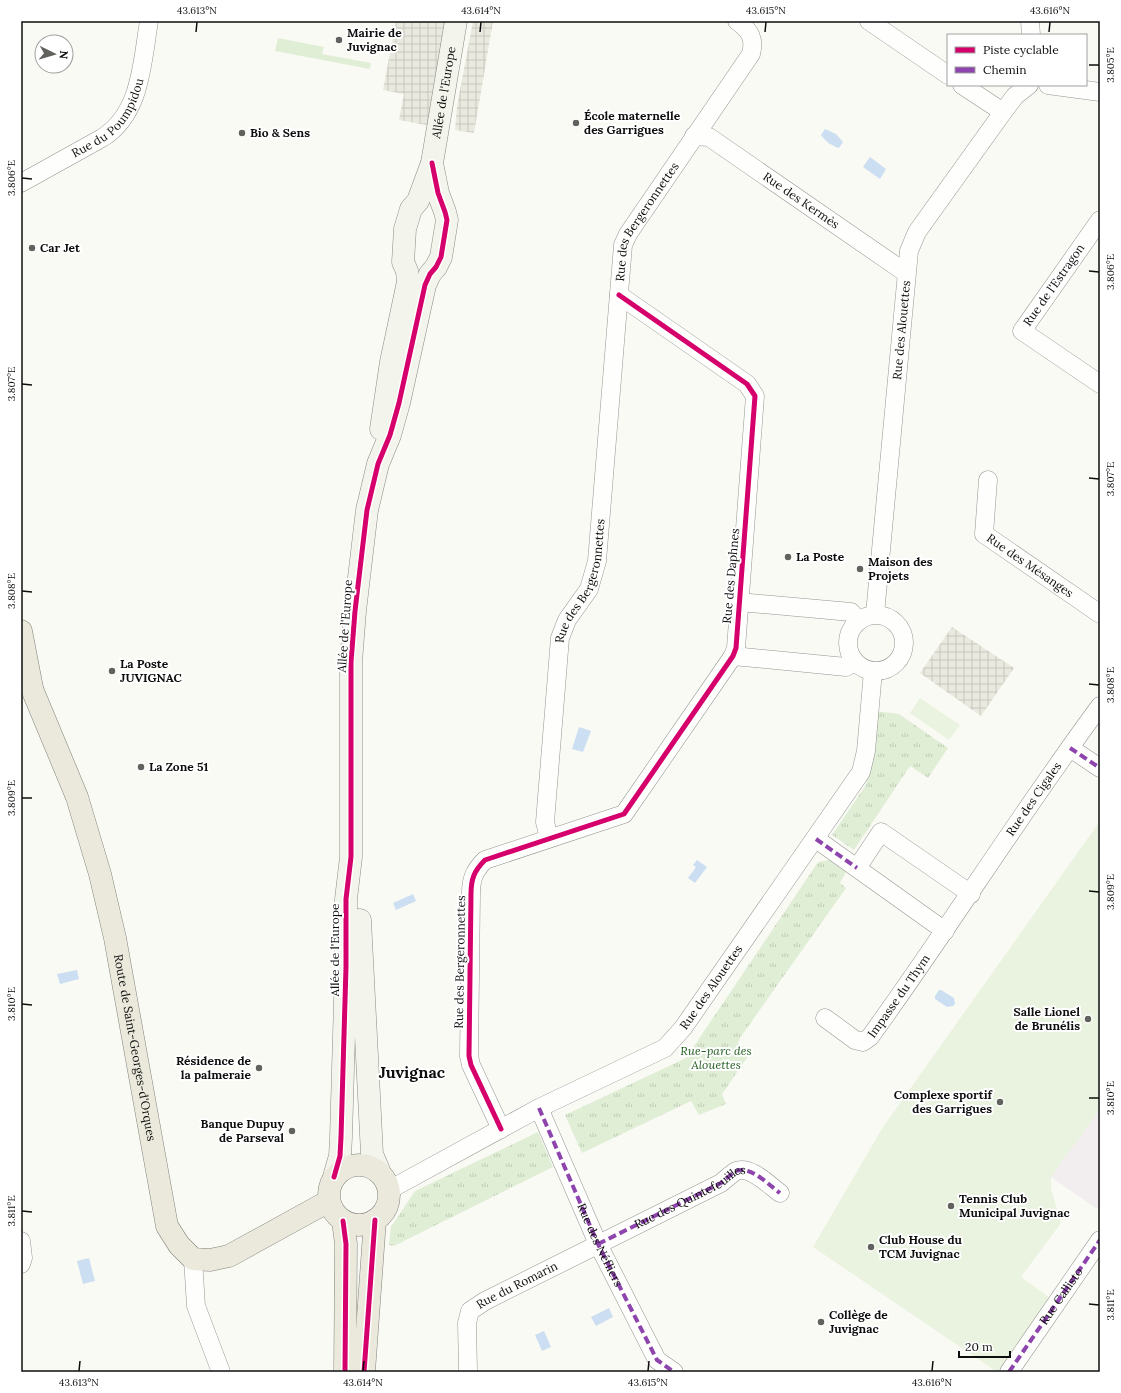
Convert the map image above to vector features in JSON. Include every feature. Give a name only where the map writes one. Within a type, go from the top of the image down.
[{"type":"main road","name":"Route de Saint-Georges-d'Orques","points":[[21,631],[26,681],[77,797],[100,874],[115,938],[167,1226],[179,1245],[193,1258]]},
{"type":"main road","points":[[362,1164],[372,1167],[384,1181],[386,1207],[375,1220],[359,1225],[344,1221],[334,1212],[329,1201],[329,1188],[334,1177],[342,1170],[351,1165],[362,1164]]},
{"type":"main road","points":[[193,1258],[210,1260],[229,1256],[329,1201]]},
{"type":"main road","points":[[364,1372],[375,1220]]},
{"type":"main road","points":[[344,1221],[346,1244],[345,1372]]},
{"type":"street","name":"Rue du Poumpidou","points":[[21,183],[112,132],[120,123],[133,101],[137,89],[149,21]]},
{"type":"street","name":"Allée de l'Europe","points":[[334,1177],[340,1156],[341,1143],[346,967],[346,899],[351,857],[351,662],[355,611],[367,510],[378,464],[384,403],[408,282],[407,271],[403,262],[405,229],[411,209],[418,201],[432,164],[456,21]]},
{"type":"street","name":"Rue des Bergeronnettes","points":[[500,1129],[471,1065],[469,1056],[471,880],[477,868],[485,860],[549,838],[545,822],[560,638],[567,620],[589,589],[597,561],[623,245],[628,234],[751,54],[753,48],[751,35],[748,28],[737,21]]},
{"type":"street","points":[[869,21],[947,74]]},
{"type":"street","points":[[1030,21],[1031,34]]},
{"type":"street","points":[[964,86],[1003,112]]},
{"type":"street","name":"Rue des Alouettes","points":[[875,614],[909,250],[917,232],[1003,112],[1015,96],[1028,86]]},
{"type":"street","points":[[1055,86],[1100,92]]},
{"type":"street","name":"Rue des Kermès","points":[[694,136],[709,137],[906,273]]},
{"type":"street","name":"Allée de l'Europe","points":[[378,464],[390,435],[399,403],[424,285],[441,257],[447,220],[432,164]]},
{"type":"street","points":[[418,201],[427,199],[436,200],[442,205]]},
{"type":"street","name":"Rue de l'Estragon","points":[[1100,220],[1022,331],[1100,384]]},
{"type":"street","points":[[407,271],[418,274],[430,274]]},
{"type":"street","name":"Rue des Daphnes","points":[[549,838],[624,814],[733,656],[736,648],[756,404],[755,396],[747,384],[620,295]]},
{"type":"street","name":"Rue des Mésanges","points":[[988,480],[984,534],[1100,614]]},
{"type":"street","points":[[739,602],[851,612],[858,621]]},
{"type":"street","points":[[875,614],[893,620],[899,626],[904,643],[902,653],[898,661],[891,667],[882,671],[866,670],[854,662],[848,647],[848,638],[851,628],[866,616],[875,614]]},
{"type":"street","points":[[733,656],[846,667],[854,662]]},
{"type":"street","name":"Rue des Alouettes","points":[[384,1181],[500,1129],[539,1108],[665,1048],[683,1028],[816,839],[861,772],[866,751],[873,671]]},
{"type":"street","name":"Rue des Cigales","points":[[945,931],[1100,706]]},
{"type":"street","points":[[1070,748],[1100,768]]},
{"type":"street","points":[[857,868],[881,832],[971,894]]},
{"type":"street","points":[[816,839],[945,931]]},
{"type":"street","name":"Allée de l'Europe","points":[[351,857],[358,900],[372,1154],[384,1181]]},
{"type":"street","name":"Impasse du Thym","points":[[825,1018],[855,1040],[863,1042],[870,1037],[945,931]]},
{"type":"street","name":"Rue des Néfliers","points":[[539,1108],[598,1244],[656,1360],[674,1372]]},
{"type":"street","name":"Rue des Quintefeuilles","points":[[598,1244],[721,1183],[736,1172],[742,1170],[749,1171],[780,1193]]},
{"type":"street","name":"Rue Callisto","points":[[1009,1372],[1100,1240]]},
{"type":"street","points":[[21,1241],[23,1258],[21,1264]]},
{"type":"street","name":"Rue du Romarin","points":[[468,1372],[467,1323],[470,1311],[485,1301],[598,1244]]},
{"type":"street","points":[[193,1258],[196,1306],[221,1372]]},
{"type":"shaded area","points":[[396,21],[451,21],[431,126],[399,120],[404,94],[383,90]]},
{"type":"shaded area","points":[[473,21],[493,21],[474,133],[455,130],[457,106]]},
{"type":"shaded area","points":[[952,627],[1014,668],[981,716],[920,673]]},
{"type":"shaded area","points":[[1100,1109],[1100,1205],[1097,1209],[1051,1177]]},
{"type":"green space","points":[[278,38],[324,47],[322,54],[371,63],[370,69],[275,51]]},
{"type":"green space","points":[[920,698],[960,725],[949,740],[910,713]]},
{"type":"green space","points":[[876,711],[899,714],[948,748],[928,778],[910,766],[854,850],[832,835],[866,785]]},
{"type":"green space","name":"Tennis Club Municipal Juvignac","points":[[1100,821],[1100,1109],[1051,1177],[1051,1189],[1061,1223],[1021,1277],[1050,1298],[1008,1361],[997,1372],[813,1247],[883,1127]]},
{"type":"green space","name":"Rue-parc des Alouettes","points":[[829,860],[846,872],[840,883],[846,888],[740,1038],[738,1043],[751,1052],[722,1094],[726,1104],[699,1115],[691,1101],[582,1153],[565,1115],[686,1058],[818,862]]},
{"type":"green space","points":[[538,1132],[553,1167],[394,1246],[389,1245],[391,1227],[415,1191]]},
{"type":"water","points":[[825,129],[836,134],[843,142],[839,148],[829,143],[821,135]]},
{"type":"water","points":[[870,157],[886,169],[880,179],[863,167]]},
{"type":"water","points":[[579,727],[591,731],[583,752],[572,749]]},
{"type":"water","points":[[697,860],[707,867],[695,883],[688,878],[696,867],[693,865]]},
{"type":"water","points":[[413,894],[416,901],[396,910],[393,903]]},
{"type":"water","points":[[77,970],[79,979],[60,984],[57,974]]},
{"type":"water","points":[[939,990],[954,998],[955,1004],[953,1006],[947,1007],[935,999],[935,996]]},
{"type":"water","points":[[89,1258],[95,1281],[83,1284],[77,1261]]},
{"type":"water","points":[[609,1308],[613,1317],[596,1326],[591,1317]]},
{"type":"water","points":[[544,1331],[551,1347],[542,1351],[535,1335]]},
{"type":"marked path","points":[[1070,748],[1100,768]]},
{"type":"marked path","points":[[816,839],[857,868]]},
{"type":"marked path","points":[[539,1108],[598,1244],[657,1360],[674,1372]]},
{"type":"marked path","points":[[598,1244],[721,1183],[736,1171],[741,1170],[753,1173],[780,1193]]},
{"type":"marked path","points":[[1009,1372],[1100,1240]]},
{"type":"cycle path","points":[[334,1177],[340,1156],[341,1137],[346,967],[346,899],[351,857],[351,662],[355,611],[367,510],[378,464],[390,435],[399,403],[425,285],[441,257],[447,220],[438,193],[432,163]]},
{"type":"cycle path","points":[[501,1129],[471,1065],[469,1056],[471,889],[476,872],[485,860],[624,814],[733,656],[736,648],[755,396],[747,384],[619,295]]},
{"type":"cycle path","points":[[364,1372],[375,1220]]},
{"type":"cycle path","points":[[343,1221],[346,1244],[345,1372]]},
{"type":"place","name":"Mairie de Juvignac","points":[[339,40]]},
{"type":"place","name":"École maternelle des Garrigues","points":[[576,123]]},
{"type":"place","name":"Bio & Sens","points":[[242,133]]},
{"type":"place","name":"Car Jet","points":[[32,248]]},
{"type":"place","name":"La Poste","points":[[788,557]]},
{"type":"place","name":"Maison des Projets","points":[[860,569]]},
{"type":"place","name":"La Poste JUVIGNAC","points":[[112,671]]},
{"type":"place","name":"La Zone 51","points":[[141,767]]},
{"type":"place","name":"Salle Lionel de Brunélis","points":[[1088,1019]]},
{"type":"place","name":"Résidence de la palmeraie","points":[[259,1068]]},
{"type":"place","name":"Complexe sportif des Garrigues","points":[[1000,1102]]},
{"type":"place","name":"Banque Dupuy de Parseval","points":[[292,1131]]},
{"type":"place","name":"Tennis Club Municipal Juvignac","points":[[951,1206]]},
{"type":"place","name":"Club House du TCM Juvignac","points":[[871,1247]]},
{"type":"place","name":"Collège de Juvignac","points":[[821,1322]]},
{"type":"district","name":"Juvignac","points":[[412,1072]]}]
